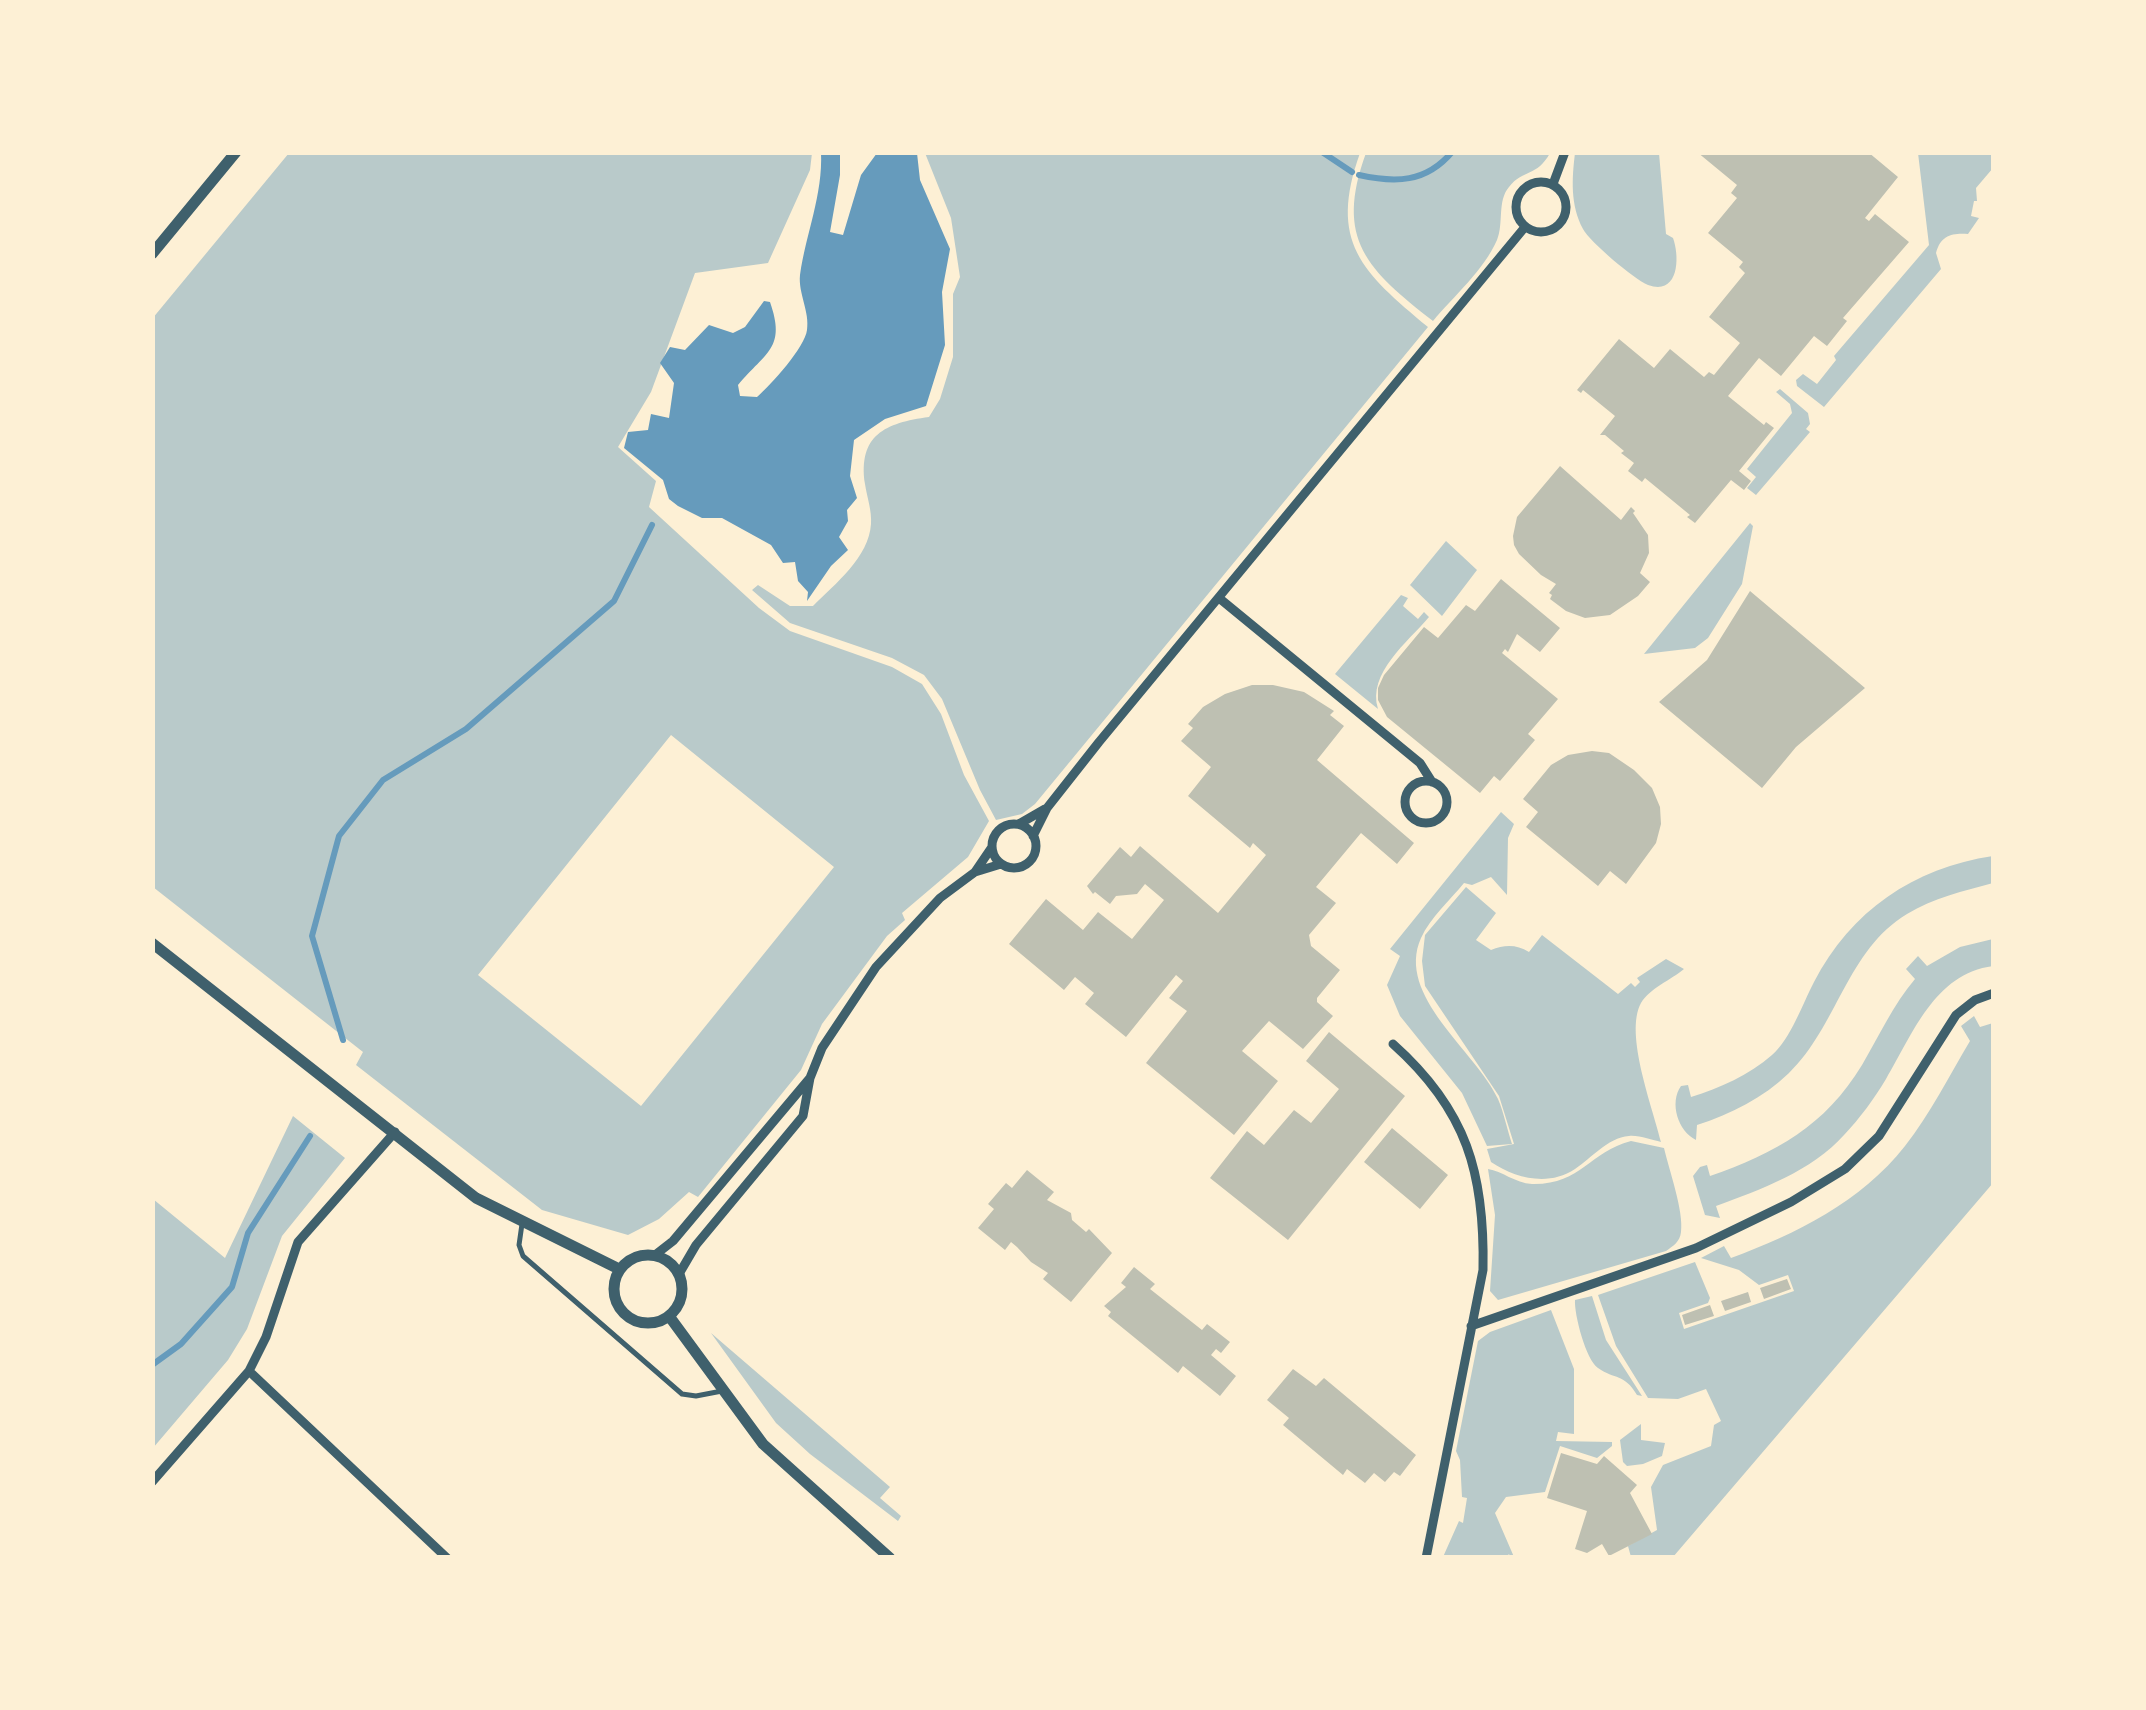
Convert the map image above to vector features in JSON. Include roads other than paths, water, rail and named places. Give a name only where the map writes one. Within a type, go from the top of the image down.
[{"type":"street","points":[[152,254],[236,152]]},
{"type":"street","points":[[1553,184],[1565,152]]},
{"type":"street","points":[[1534,182],[1553,184],[1565,199],[1564,218],[1547,232],[1525,226],[1517,214],[1518,195],[1534,182]]},
{"type":"street","points":[[975,872],[1001,864],[1018,868],[1030,860],[1036,849],[1034,836],[1047,808],[1525,226]]},
{"type":"street","points":[[1219,598],[1420,762],[1446,798],[1444,812],[1434,821],[1420,822],[1406,810],[1406,796],[1413,786],[1432,782]]},
{"type":"street","points":[[679,1274],[704,1235],[803,1116],[810,1078],[832,1028],[884,956],[926,910],[975,872],[998,830],[1008,824],[1019,824],[1047,808]]},
{"type":"street","points":[[1019,824],[1034,836]]},
{"type":"street","points":[[992,847],[1001,864]]},
{"type":"street","points":[[152,943],[476,1198],[522,1224],[620,1268]]},
{"type":"street","points":[[1470,1326],[1696,1248],[1791,1202],[1845,1169],[1878,1136],[1956,1015],[1975,1000],[1994,994]]},
{"type":"street","points":[[1394,1044],[1448,1108],[1475,1168],[1484,1228],[1483,1270],[1426,1558]]},
{"type":"street","points":[[654,1255],[680,1233],[810,1078]]},
{"type":"street","points":[[152,1482],[249,1371],[266,1338],[298,1242],[395,1132]]},
{"type":"street","points":[[635,1256],[664,1258],[682,1282],[680,1301],[669,1316],[648,1323],[620,1310],[613,1289],[620,1268],[635,1256]]},
{"type":"street","points":[[669,1316],[763,1444],[890,1558]]},
{"type":"street","points":[[249,1371],[447,1558]]},
{"type":"lane","points":[[522,1224],[519,1245],[524,1256],[682,1394],[696,1396],[722,1391]]},
{"type":"water","points":[[821,152],[840,153],[830,232],[843,235],[861,175],[877,153],[917,153],[920,180],[950,249],[942,292],[945,345],[926,406],[885,419],[854,440],[850,476],[857,498],[847,510],[848,521],[839,537],[848,550],[831,566],[807,601],[808,592],[798,581],[795,562],[783,563],[771,545],[722,518],[702,518],[678,506],[669,499],[663,480],[624,448],[628,432],[648,430],[651,414],[669,418],[674,383],[660,363],[670,347],[685,350],[709,325],[733,333],[745,327],[764,301],[770,302],[775,340],[738,385],[740,396],[757,397],[794,356],[807,330],[800,275],[817,199]]},
{"type":"waterway","points":[[1322,152],[1352,172]]},
{"type":"waterway","points":[[1359,175],[1409,178],[1432,170],[1452,152]]},
{"type":"waterway","points":[[343,1040],[312,936],[339,836],[383,780],[466,729],[614,601],[652,525]]},
{"type":"waterway","points":[[152,1365],[181,1344],[232,1287],[248,1233],[310,1136]]}]
